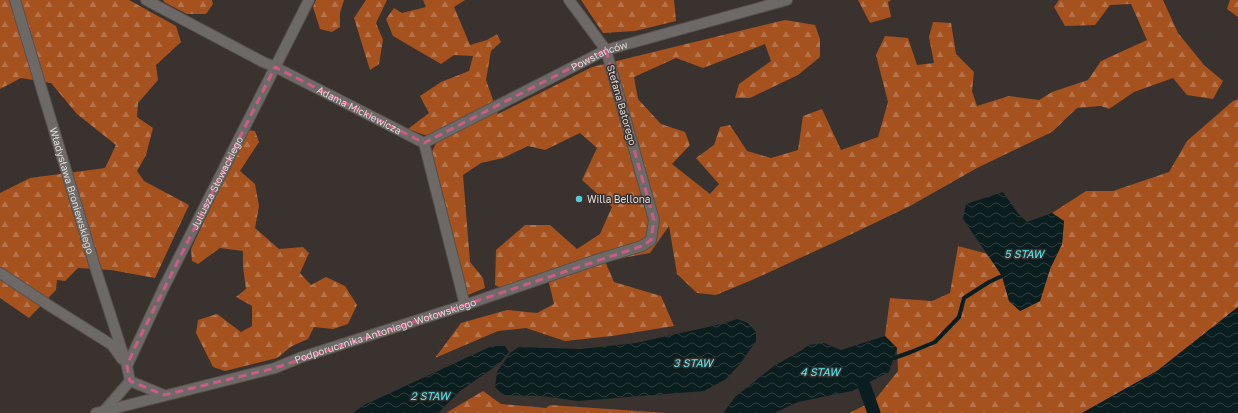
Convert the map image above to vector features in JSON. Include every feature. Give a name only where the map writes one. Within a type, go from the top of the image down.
[{"type":"street","name":"Władysława Broniewskiego","points":[[15,0],[130,380]]},
{"type":"street","name":"Adama Mickiewicza","points":[[146,0],[263,62],[424,143]]},
{"type":"street","name":"Juliusza Słowackiego","points":[[127,366],[163,289],[309,0]]},
{"type":"street","name":"Stefana Batorego","points":[[569,0],[606,50],[654,220]]},
{"type":"street","name":"Powstańców","points":[[424,143],[606,50],[787,0]]},
{"type":"street","points":[[424,143],[465,305]]},
{"type":"street","name":"Podporucznika Antoniego Wołowskiego","points":[[100,412],[275,368],[302,357],[642,246],[651,240],[654,220]]},
{"type":"street","points":[[0,273],[112,345],[127,366]]},
{"type":"street","points":[[100,412],[130,380],[164,396]]},
{"type":"highlighted area","points":[[606,50],[654,220],[651,240],[642,246],[275,368],[164,395],[130,381],[127,366],[134,349],[275,67],[424,143]]},
{"type":"green space","points":[[0,0],[129,0],[176,26],[181,42],[156,65],[158,80],[138,103],[137,117],[153,128],[146,155],[137,171],[144,181],[189,205],[155,278],[111,270],[78,268],[65,281],[57,280],[56,290],[29,318],[0,298],[0,193],[30,178],[105,168],[116,145],[77,114],[51,83],[21,78],[0,89]]},
{"type":"green space","points":[[163,0],[212,0],[213,4],[206,14],[187,14],[164,2]]},
{"type":"green space","points":[[316,0],[344,0],[340,13],[340,27],[332,32],[320,29],[313,7]]},
{"type":"green space","points":[[366,0],[387,0],[376,23],[383,40],[379,64],[370,70],[354,18]]},
{"type":"green space","points":[[423,0],[465,0],[454,7],[470,45],[487,40],[497,34],[501,42],[491,51],[486,80],[498,114],[592,67],[785,20],[815,25],[820,39],[820,57],[798,75],[750,98],[735,98],[739,84],[771,61],[765,44],[703,68],[676,58],[634,77],[638,99],[661,124],[685,132],[690,145],[672,164],[710,194],[719,184],[696,158],[714,145],[720,127],[730,125],[747,151],[771,158],[798,150],[803,116],[822,109],[841,150],[878,137],[888,102],[876,55],[885,36],[908,38],[917,65],[934,63],[929,37],[933,22],[951,23],[956,54],[974,72],[972,91],[977,106],[1009,96],[1039,100],[1052,92],[1088,80],[1101,61],[1147,40],[1131,4],[1110,5],[1095,25],[1065,26],[1054,7],[1059,0],[1163,0],[1178,33],[1204,65],[1223,81],[1213,99],[1187,95],[1173,78],[1134,92],[1109,109],[1101,106],[1077,108],[1052,132],[977,168],[910,206],[835,242],[716,295],[697,293],[677,274],[669,226],[650,253],[605,261],[614,282],[661,296],[674,326],[612,336],[565,341],[526,328],[498,331],[435,358],[461,323],[507,310],[537,313],[554,304],[548,279],[504,290],[495,285],[496,250],[525,225],[550,225],[577,249],[600,234],[612,207],[582,180],[597,148],[580,133],[545,150],[528,146],[503,158],[481,163],[463,175],[470,262],[483,278],[485,288],[468,295],[432,151],[438,140],[408,129],[429,113],[420,96],[441,82],[469,71],[473,56],[454,55],[441,64],[393,36],[386,19],[394,8],[402,13],[426,7]]},
{"type":"green space","points":[[581,0],[674,0],[676,21],[635,31],[603,33]]},
{"type":"green space","points":[[858,0],[891,0],[888,2],[891,17],[870,23]]},
{"type":"green space","points":[[1230,0],[1238,0],[1238,17],[1227,9]]},
{"type":"green space","points":[[1238,99],[1238,307],[1157,371],[1082,413],[849,413],[874,401],[898,371],[897,348],[885,336],[890,298],[932,301],[950,293],[958,246],[988,254],[1002,276],[1009,301],[1020,311],[1040,301],[1050,269],[1062,244],[1064,221],[1052,213],[1086,191],[1113,191],[1169,172],[1187,141],[1233,101]]},
{"type":"green space","points":[[247,130],[255,131],[259,142],[240,171],[255,184],[259,206],[255,228],[279,249],[303,247],[309,253],[300,273],[311,285],[326,277],[345,286],[357,305],[348,324],[333,329],[314,327],[308,339],[292,346],[277,358],[225,371],[213,367],[196,333],[198,320],[217,314],[241,332],[252,326],[252,306],[236,297],[246,289],[243,267],[243,251],[220,248],[198,264],[192,261],[191,249]]},
{"type":"green space","points":[[483,391],[501,404],[546,408],[550,405],[667,413],[446,413]]},
{"type":"water","name":"5 STAW","points":[[1003,192],[1017,212],[1027,222],[1052,213],[1064,221],[1062,244],[1050,269],[1040,301],[1020,311],[1009,301],[1002,276],[963,219],[966,204]]},
{"type":"water","points":[[1238,307],[1238,413],[1082,413],[1157,371]]},
{"type":"water","name":"3 STAW","points":[[737,319],[748,323],[756,332],[756,341],[740,364],[726,379],[704,391],[578,401],[542,396],[503,395],[495,387],[497,372],[510,353],[519,347],[580,349],[636,343],[726,323]]},
{"type":"water","name":"4 STAW","points":[[885,336],[897,348],[889,372],[852,391],[798,402],[774,413],[723,413],[736,396],[774,366],[809,345],[824,343],[841,350]]},
{"type":"water","name":"2 STAW","points":[[492,346],[505,346],[509,352],[500,363],[460,391],[438,413],[353,413],[364,405]]},
{"type":"waterway","points":[[894,358],[935,342],[959,317],[964,298],[989,282],[1002,276]]},
{"type":"waterway","points":[[864,385],[874,413]]},
{"type":"place","name":"Willa Bellona","points":[[579,199]]}]
